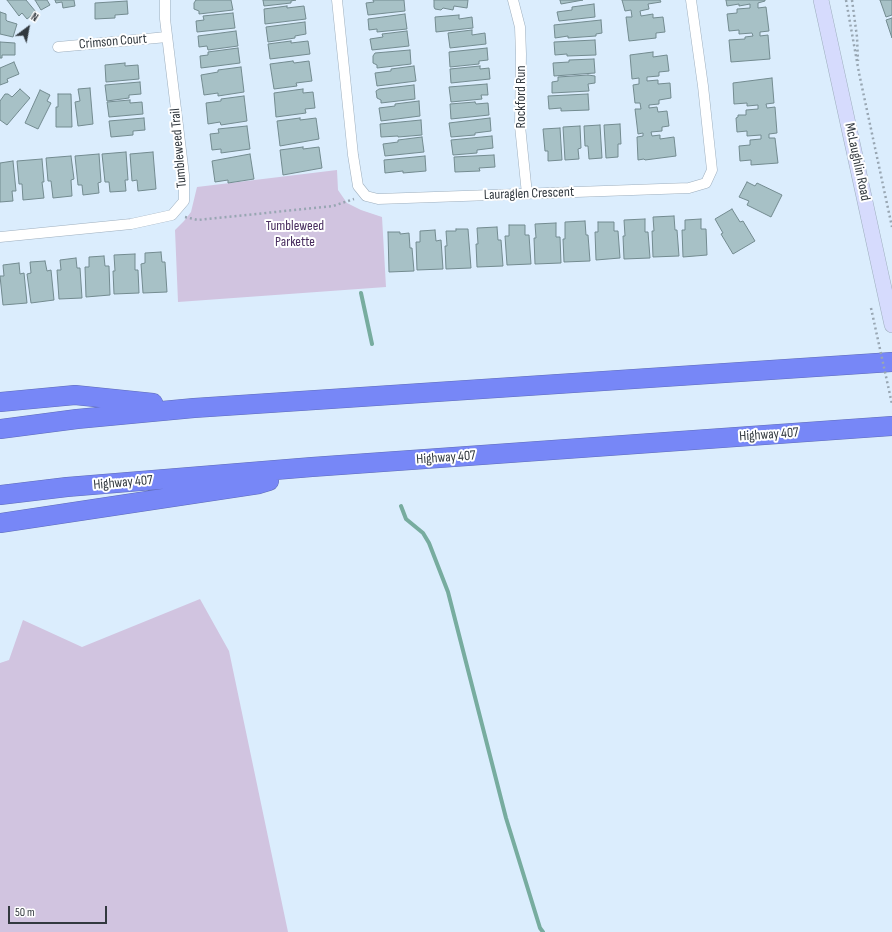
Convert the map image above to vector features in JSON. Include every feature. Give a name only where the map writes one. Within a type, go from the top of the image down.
[{"type":"highway","points":[[0,429],[77,419],[194,408],[892,362]]},
{"type":"highway","points":[[0,402],[75,395],[194,408]]},
{"type":"highway","name":"Highway 407","points":[[0,495],[67,487],[312,468],[892,426]]},
{"type":"highway","points":[[0,523],[259,484],[312,468]]},
{"type":"street","name":"Tumbleweed Trail","points":[[165,0],[165,19],[184,175],[184,201],[172,215]]},
{"type":"street","points":[[337,0],[353,154],[358,186],[366,196]]},
{"type":"street","name":"Rockford Run","points":[[513,0],[520,27],[520,126],[527,194]]},
{"type":"street","name":"Lauraglen Crescent","points":[[366,196],[378,199],[689,188],[706,183],[712,170],[703,86],[691,0]]},
{"type":"street","name":"McLaughlin Road","points":[[821,0],[891,318]]},
{"type":"street","name":"Crimson Court","points":[[58,47],[167,37]]},
{"type":"street","points":[[0,237],[131,224],[172,215]]},
{"type":"path","points":[[846,0],[859,74],[892,228]]},
{"type":"path","points":[[852,0],[857,37],[859,74]]},
{"type":"path","points":[[172,215],[198,220],[332,206],[344,201],[366,196]]},
{"type":"path","points":[[871,308],[892,404]]},
{"type":"green space","name":"Tumbleweed Parkette","points":[[337,170],[338,190],[347,203],[361,210],[382,217],[386,287],[178,302],[175,230],[191,212],[197,187]]},
{"type":"green space","points":[[200,599],[229,651],[288,932],[0,932],[0,663],[9,660],[23,620],[82,647]]},
{"type":"building","points":[[7,0],[26,0],[36,12],[27,19],[22,13],[19,16]]},
{"type":"building","points":[[35,0],[47,0],[50,5],[41,10]]},
{"type":"building","points":[[55,0],[74,0],[75,6],[63,8],[62,2],[56,3]]},
{"type":"building","points":[[196,0],[231,0],[233,10],[199,14],[199,11],[194,9],[194,3]]},
{"type":"building","points":[[263,0],[296,0],[291,1],[291,3],[264,6]]},
{"type":"building","points":[[373,0],[404,0],[405,11],[368,15],[366,3],[374,2]]},
{"type":"building","points":[[434,0],[468,0],[467,8],[454,6],[453,10],[443,8],[441,10],[435,9]]},
{"type":"building","points":[[560,0],[583,0],[561,4]]},
{"type":"building","points":[[622,0],[660,0],[661,2],[648,4],[649,9],[640,11],[641,16],[653,14],[653,18],[663,17],[665,32],[656,33],[656,38],[629,41],[626,17],[632,17],[631,10],[625,11]]},
{"type":"building","points":[[726,0],[765,0],[758,3],[758,8],[766,7],[769,31],[760,32],[760,36],[768,35],[770,59],[731,62],[729,40],[745,39],[745,37],[753,36],[752,33],[739,34],[739,30],[729,31],[727,14],[737,13],[737,9],[750,8],[750,4],[727,6]]},
{"type":"building","points":[[880,0],[892,0],[892,15],[886,17]]},
{"type":"building","points":[[127,1],[128,14],[115,15],[115,18],[95,19],[95,3]]},
{"type":"building","points":[[594,4],[595,17],[559,21],[557,12],[572,10],[572,7]]},
{"type":"building","points":[[287,6],[287,8],[304,6],[306,19],[265,24],[264,9]]},
{"type":"building","points":[[0,12],[6,14],[7,21],[17,24],[13,37],[0,34]]},
{"type":"building","points":[[233,13],[235,28],[197,32],[196,21],[204,20],[203,16]]},
{"type":"building","points":[[405,14],[407,29],[377,32],[377,29],[369,30],[368,19]]},
{"type":"building","points":[[459,15],[459,19],[472,17],[473,28],[436,32],[435,17]]},
{"type":"building","points":[[892,18],[892,38],[886,20]]},
{"type":"building","points":[[601,20],[602,33],[596,34],[596,36],[568,38],[568,36],[555,38],[554,25]]},
{"type":"building","points":[[305,22],[306,34],[295,36],[295,38],[268,42],[266,27]]},
{"type":"building","points":[[472,30],[472,35],[485,33],[486,44],[450,48],[448,33]]},
{"type":"building","points":[[236,31],[238,46],[208,50],[207,46],[199,47],[198,36]]},
{"type":"building","points":[[407,31],[409,46],[372,50],[370,39],[383,37],[382,34]]},
{"type":"building","points":[[595,40],[596,55],[555,55],[554,42]]},
{"type":"building","points":[[291,41],[291,43],[308,41],[310,54],[270,59],[268,44]]},
{"type":"building","points":[[0,42],[15,43],[15,55],[2,55],[2,58],[0,58]]},
{"type":"building","points":[[238,48],[240,63],[201,68],[200,56],[208,55],[208,52]]},
{"type":"building","points":[[487,48],[488,60],[479,61],[479,64],[450,67],[449,52]]},
{"type":"building","points":[[410,50],[411,64],[377,68],[377,65],[373,63],[373,56],[375,53]]},
{"type":"building","points":[[653,52],[653,57],[667,55],[669,71],[659,72],[659,76],[647,77],[647,81],[658,80],[658,84],[670,83],[671,98],[659,100],[659,104],[649,105],[649,108],[657,107],[658,112],[667,111],[669,126],[662,127],[662,131],[651,132],[652,136],[660,135],[660,139],[674,137],[676,156],[638,160],[637,137],[643,136],[643,133],[638,134],[635,109],[641,109],[640,103],[635,103],[633,85],[639,84],[639,78],[632,79],[630,55]]},
{"type":"building","points":[[594,59],[595,73],[554,76],[553,63],[569,62],[569,60]]},
{"type":"building","points":[[293,61],[294,63],[309,61],[312,81],[296,83],[297,86],[274,89],[270,64]]},
{"type":"building","points":[[14,62],[19,74],[7,79],[8,82],[0,85],[0,68]]},
{"type":"building","points":[[125,63],[125,66],[138,65],[139,79],[106,82],[105,65]]},
{"type":"building","points":[[414,66],[416,81],[377,86],[375,73]]},
{"type":"building","points":[[480,66],[480,69],[489,68],[490,79],[451,83],[450,69]]},
{"type":"building","points":[[241,67],[244,92],[218,96],[218,93],[204,95],[201,75],[218,72],[218,70]]},
{"type":"building","points":[[595,76],[595,83],[588,84],[589,91],[552,93],[552,82],[558,81],[558,77]]},
{"type":"building","points":[[772,78],[774,103],[766,104],[767,108],[775,107],[777,133],[769,134],[769,138],[775,138],[778,163],[751,165],[751,160],[740,161],[739,146],[750,145],[750,140],[761,139],[761,135],[747,136],[747,131],[737,132],[736,118],[738,115],[746,115],[746,110],[758,109],[758,105],[747,106],[747,103],[734,104],[733,83]]},
{"type":"building","points":[[140,82],[141,94],[129,95],[129,98],[107,101],[105,85]]},
{"type":"building","points":[[487,84],[488,95],[481,95],[482,99],[451,102],[449,87]]},
{"type":"building","points":[[414,85],[415,99],[381,103],[381,100],[377,98],[376,91],[379,89]]},
{"type":"building","points":[[90,88],[93,124],[78,126],[75,102],[80,101],[78,89]]},
{"type":"building","points":[[20,89],[30,98],[7,125],[0,120],[0,101],[5,94],[12,97]]},
{"type":"building","points":[[303,89],[303,93],[313,92],[315,108],[305,109],[306,113],[276,117],[274,93]]},
{"type":"building","points":[[40,90],[50,95],[47,101],[51,103],[38,129],[25,123]]},
{"type":"building","points":[[58,94],[71,94],[72,127],[56,127],[56,107],[58,107]]},
{"type":"building","points":[[588,94],[589,110],[561,111],[561,108],[549,109],[548,96]]},
{"type":"building","points":[[244,96],[247,121],[221,125],[220,122],[208,124],[206,103],[221,101],[221,99]]},
{"type":"building","points":[[130,100],[130,103],[142,102],[143,114],[109,117],[107,102]]},
{"type":"building","points":[[419,101],[420,116],[381,121],[379,108]]},
{"type":"building","points":[[475,102],[476,104],[488,103],[489,115],[451,119],[450,104]]},
{"type":"building","points":[[144,118],[145,130],[133,131],[133,135],[111,137],[109,121]]},
{"type":"building","points":[[300,118],[300,120],[316,118],[319,139],[280,146],[277,121]]},
{"type":"building","points":[[490,118],[491,131],[475,133],[475,135],[451,137],[449,123]]},
{"type":"building","points":[[421,120],[422,135],[381,137],[380,124]]},
{"type":"building","points":[[620,124],[621,144],[618,144],[618,157],[606,158],[604,125]]},
{"type":"building","points":[[600,125],[602,158],[589,159],[588,146],[585,146],[584,126]]},
{"type":"building","points":[[247,126],[250,149],[221,153],[221,149],[212,150],[210,134],[219,133],[218,129]]},
{"type":"building","points":[[580,126],[581,148],[578,149],[579,159],[565,160],[563,127]]},
{"type":"building","points":[[560,128],[562,160],[548,161],[548,151],[545,151],[543,129]]},
{"type":"building","points":[[492,136],[493,148],[477,150],[477,153],[453,155],[451,140]]},
{"type":"building","points":[[422,137],[424,152],[385,156],[383,144],[398,142],[398,140]]},
{"type":"building","points":[[303,147],[303,149],[319,147],[322,168],[283,175],[280,150]]},
{"type":"building","points":[[126,152],[128,180],[125,180],[126,191],[110,192],[109,182],[105,182],[102,154]]},
{"type":"building","points":[[153,152],[156,189],[138,191],[137,180],[132,181],[130,154]]},
{"type":"building","points":[[99,154],[101,182],[98,183],[99,193],[83,195],[82,185],[78,185],[75,156]]},
{"type":"building","points":[[250,154],[254,179],[228,183],[228,180],[215,182],[212,161]]},
{"type":"building","points":[[494,155],[495,167],[479,168],[480,171],[455,172],[454,157]]},
{"type":"building","points":[[71,156],[74,179],[71,180],[72,196],[53,198],[51,181],[48,181],[46,158]]},
{"type":"building","points":[[425,156],[426,171],[385,173],[384,160]]},
{"type":"building","points":[[42,159],[44,198],[23,200],[22,184],[19,184],[17,161]]},
{"type":"building","points":[[13,161],[16,191],[12,191],[13,201],[0,202],[0,163]]},
{"type":"building","points":[[747,182],[755,186],[757,183],[782,195],[771,217],[747,205],[749,201],[739,197]]},
{"type":"building","points":[[732,209],[740,222],[743,221],[755,241],[733,254],[721,234],[723,233],[715,219]]},
{"type":"building","points":[[674,216],[675,230],[677,230],[679,256],[653,257],[653,217]]},
{"type":"building","points":[[645,219],[645,232],[648,232],[650,258],[624,259],[624,220]]},
{"type":"building","points":[[701,219],[701,229],[706,229],[707,255],[683,257],[682,230],[685,230],[685,220]]},
{"type":"building","points":[[585,221],[586,235],[588,235],[590,261],[564,262],[563,239],[565,239],[565,222]]},
{"type":"building","points":[[598,222],[614,222],[614,231],[618,231],[620,258],[596,260],[595,232],[598,232]]},
{"type":"building","points":[[556,223],[556,237],[560,237],[561,263],[535,264],[535,224]]},
{"type":"building","points":[[509,225],[525,225],[525,235],[529,235],[531,264],[507,265],[505,236],[509,236]]},
{"type":"building","points":[[497,227],[498,240],[501,240],[503,266],[477,267],[477,228]]},
{"type":"building","points":[[456,229],[468,229],[471,268],[446,269],[446,231],[456,231]]},
{"type":"building","points":[[435,230],[436,241],[441,240],[443,269],[417,270],[416,242],[420,242],[420,231]]},
{"type":"building","points":[[388,232],[400,232],[400,234],[409,233],[414,271],[389,272]]},
{"type":"building","points":[[161,252],[162,262],[165,262],[167,292],[143,293],[141,264],[145,263],[145,253]]},
{"type":"building","points":[[135,254],[135,270],[138,270],[139,293],[114,294],[114,255]]},
{"type":"building","points":[[104,256],[105,266],[109,266],[110,295],[86,297],[85,267],[89,267],[89,257]]},
{"type":"building","points":[[76,258],[77,268],[80,268],[82,298],[59,299],[57,270],[61,270],[60,260]]},
{"type":"building","points":[[45,261],[47,271],[51,270],[54,300],[31,303],[27,274],[31,273],[30,262]]},
{"type":"building","points":[[19,263],[20,274],[24,273],[27,303],[3,305],[0,276],[4,276],[3,265]]},
{"type":"waterway","points":[[361,293],[372,344]]},
{"type":"waterway","points":[[401,506],[406,519],[423,533],[429,543],[448,592],[506,818],[540,928],[543,932]]}]
